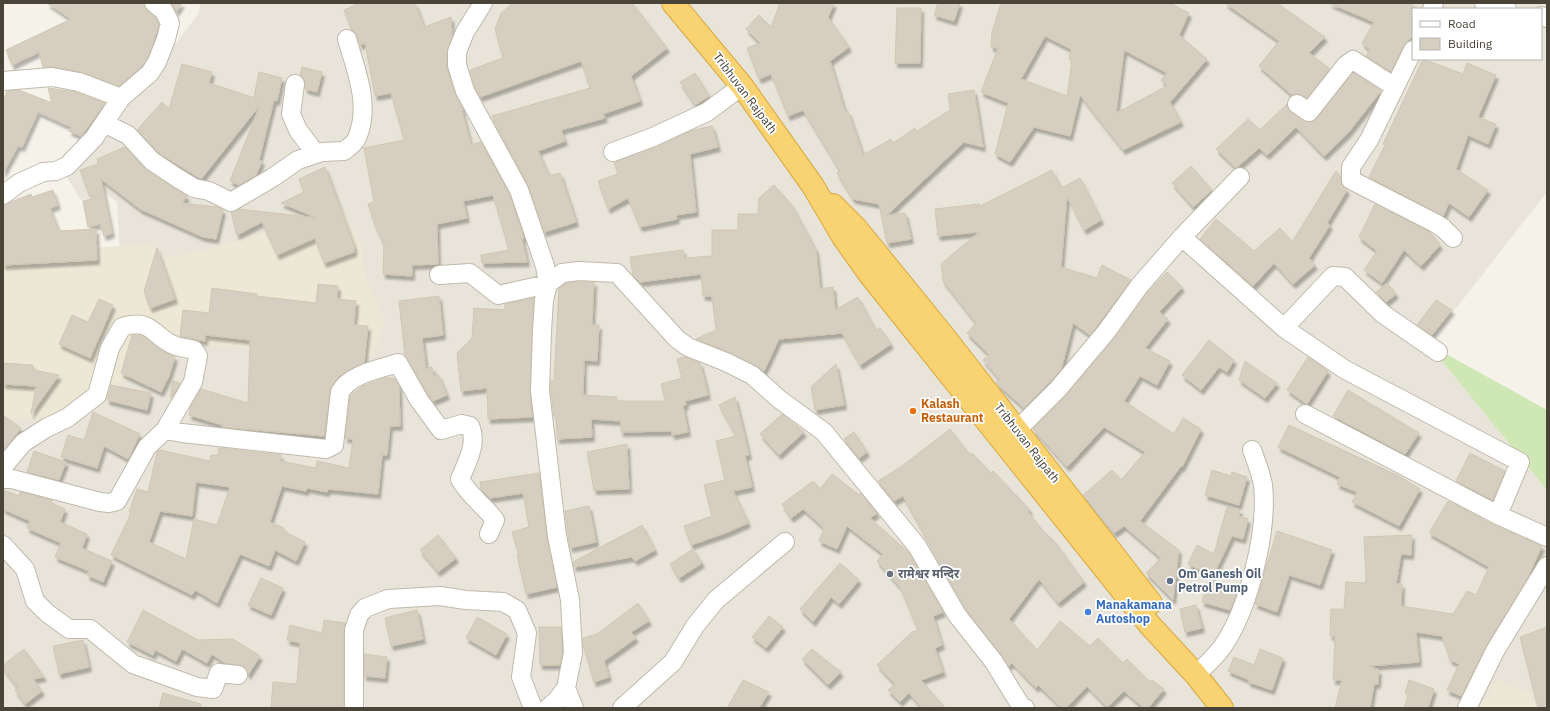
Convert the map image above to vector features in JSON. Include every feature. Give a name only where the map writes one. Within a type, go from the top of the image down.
[{"type":"highway","name":"Tribhuvan Rajpath","points":[[673,3],[742,86],[813,186],[856,228],[1011,437],[1155,608],[1196,675],[1222,708]]},
{"type":"street","points":[[3,195],[19,182],[43,172],[56,171],[67,166],[94,138],[121,98],[150,73],[157,62],[166,39],[170,23],[164,11],[154,3]]},
{"type":"street","points":[[483,3],[465,32],[457,52],[457,65],[465,91],[519,190],[545,266],[548,284],[544,300],[540,391],[558,536],[570,608],[573,653],[566,688],[557,700],[548,708]]},
{"type":"street","points":[[1484,3],[1503,8]]},
{"type":"street","points":[[104,123],[128,135],[152,161],[176,177],[194,188],[209,191],[231,202],[272,178],[298,160],[322,152],[344,152],[357,140],[362,122],[363,98],[347,39]]},
{"type":"street","points":[[1412,52],[1369,140],[1351,167],[1351,180],[1435,223],[1443,228],[1453,238]]},
{"type":"street","points":[[1297,104],[1309,112],[1346,65],[1353,60],[1395,87]]},
{"type":"street","points":[[3,81],[52,77],[79,82],[121,98]]},
{"type":"street","points":[[295,84],[291,114],[298,130],[316,154]]},
{"type":"street","points":[[613,152],[707,112],[742,86]]},
{"type":"street","points":[[1011,437],[1058,389],[1106,332],[1140,285],[1182,237],[1240,177]]},
{"type":"street","points":[[1182,237],[1284,328],[1344,369],[1520,462],[1498,515]]},
{"type":"street","points":[[439,275],[470,273],[498,295],[548,284],[562,273],[579,271],[617,273],[677,339],[688,347],[726,362],[752,375],[779,399],[824,432],[917,546],[957,615],[994,662],[1021,706],[1025,708]]},
{"type":"street","points":[[1284,328],[1333,276],[1340,276],[1345,277],[1383,314],[1438,352]]},
{"type":"street","points":[[3,467],[23,443],[46,428],[67,418],[97,395],[110,348],[122,327],[133,324],[151,328],[162,338],[176,346],[194,350],[198,356],[194,382],[165,430],[147,447],[117,501],[109,503],[100,502],[12,479],[3,479]]},
{"type":"street","points":[[165,430],[326,449],[334,446],[340,392],[344,385],[376,370],[398,363],[419,400],[441,430],[462,424],[470,426],[474,434],[470,454],[460,479],[466,490],[487,509],[495,520],[490,534]]},
{"type":"street","points":[[1305,414],[1498,515],[1547,537]]},
{"type":"street","points":[[1196,675],[1223,646],[1242,610],[1256,560],[1264,526],[1262,484],[1252,450]]},
{"type":"street","points":[[622,708],[673,662],[695,626],[716,600],[785,542]]},
{"type":"street","points":[[3,545],[25,569],[35,601],[47,613],[69,629],[90,629],[133,664],[197,687],[212,689],[219,673],[238,675]]},
{"type":"street","points":[[1467,708],[1495,651],[1547,566]]},
{"type":"street","points":[[354,708],[354,630],[365,608],[388,599],[440,596],[466,600],[503,602],[517,610],[527,633],[521,677],[533,708]]},
{"type":"street","points":[[566,688],[574,708]]},
{"type":"shaded area","points":[[200,3],[1547,3],[1547,192],[1428,344],[1547,490],[1547,708],[3,708],[3,412],[121,279],[117,202],[105,193],[81,200],[64,173],[138,92],[199,13]]},
{"type":"shaded area","points":[[337,198],[360,242],[366,279],[385,320],[374,356],[171,343],[148,373],[96,391],[45,417],[3,420],[3,254],[151,244],[166,258],[216,247],[265,232]]},
{"type":"shaded area","points":[[1498,679],[1511,686],[1529,691],[1538,708],[1479,708]]},
{"type":"green space","points":[[1428,344],[1547,410],[1547,490]]},
{"type":"building","points":[[47,3],[144,3],[144,7],[156,18],[159,24],[148,57],[142,66],[119,86],[81,72],[54,67],[43,67],[39,52],[12,65],[6,50],[71,19]]},
{"type":"building","points":[[171,3],[182,3],[176,12]]},
{"type":"building","points":[[360,3],[415,3],[424,27],[451,17],[452,37],[447,52],[446,65],[455,94],[463,110],[471,145],[481,142],[509,194],[524,238],[522,239],[527,262],[482,263],[481,255],[509,250],[493,195],[463,201],[467,218],[437,224],[438,264],[412,265],[412,276],[383,274],[384,241],[383,242],[376,228],[368,204],[374,202],[364,148],[404,140],[391,93],[375,96],[365,43],[360,45],[344,10]]},
{"type":"building","points":[[513,3],[632,3],[667,48],[631,76],[640,101],[603,114],[605,118],[561,130],[565,141],[538,151],[549,176],[560,173],[576,222],[544,232],[528,185],[492,116],[590,88],[581,61],[480,97],[475,87],[470,70],[503,58],[495,29],[501,13]]},
{"type":"building","points":[[780,3],[834,3],[828,17],[849,47],[830,61],[845,112],[848,111],[863,155],[891,139],[893,143],[915,128],[917,131],[950,110],[948,94],[974,90],[983,147],[964,142],[887,215],[905,213],[911,239],[887,243],[879,204],[853,199],[837,173],[840,171],[803,110],[788,116],[771,74],[759,79],[747,48],[760,43],[746,29],[759,15],[771,27]]},
{"type":"building","points":[[938,3],[960,3],[954,21],[934,15]]},
{"type":"building","points":[[1001,3],[1170,3],[1189,13],[1179,35],[1207,59],[1170,102],[1181,122],[1123,150],[1080,95],[1070,136],[1034,127],[1010,162],[995,154],[1008,103],[981,92],[998,48],[991,47],[992,32]],"holes":[[[1045,36],[1071,49],[1069,59],[1072,60],[1067,96],[1021,79]],[[1124,50],[1167,73],[1161,80],[1167,86],[1116,113]]]},
{"type":"building","points":[[1225,3],[1277,3],[1325,37],[1309,53],[1330,69],[1307,98],[1298,94],[1292,95],[1259,66],[1279,41]]},
{"type":"building","points":[[1329,3],[1413,3],[1412,37],[1404,45],[1391,72],[1366,56],[1370,50],[1362,43],[1374,22]]},
{"type":"building","points":[[897,8],[921,8],[920,63],[895,63]]},
{"type":"building","points":[[1423,60],[1463,74],[1467,63],[1496,75],[1478,117],[1496,124],[1488,144],[1468,135],[1456,169],[1488,190],[1469,217],[1449,203],[1443,216],[1369,177],[1385,145],[1383,144]]},
{"type":"building","points":[[182,64],[212,72],[209,83],[258,99],[254,97],[259,72],[282,78],[277,101],[274,100],[259,160],[262,161],[256,175],[239,185],[230,181],[260,105],[201,179],[159,153],[137,130],[162,102],[169,109]]},
{"type":"building","points":[[302,67],[322,72],[317,92],[305,89],[305,80],[300,75]]},
{"type":"building","points":[[695,73],[709,96],[695,105],[680,82]]},
{"type":"building","points":[[1353,73],[1381,91],[1348,133],[1324,156],[1296,127],[1267,155],[1259,148],[1236,168],[1216,149],[1248,119],[1260,130],[1287,104],[1291,112],[1303,121],[1313,121]]},
{"type":"building","points":[[48,88],[76,92],[105,103],[81,136],[69,131],[71,127],[38,112],[22,147],[18,146],[3,173],[3,102],[7,91],[19,90],[52,103]]},
{"type":"building","points":[[712,126],[718,147],[690,154],[696,212],[676,215],[677,219],[640,227],[628,198],[608,209],[598,181],[618,174],[614,162],[657,147],[690,131]]},
{"type":"building","points":[[125,147],[146,170],[187,196],[182,203],[217,207],[223,210],[216,239],[203,237],[140,209],[101,179],[112,233],[104,236],[100,224],[88,227],[83,201],[91,199],[80,170],[98,164],[97,159]]},
{"type":"building","points":[[1191,166],[1212,190],[1193,207],[1172,183]]},
{"type":"building","points":[[325,167],[354,246],[354,252],[324,263],[315,238],[277,255],[262,222],[237,235],[231,212],[239,209],[317,218],[281,203],[304,192],[299,179]]},
{"type":"building","points":[[1052,170],[1061,188],[1080,178],[1101,220],[1084,230],[1067,196],[1061,267],[1097,278],[1102,265],[1131,280],[1090,335],[1073,323],[1061,370],[1024,408],[996,383],[1000,380],[983,360],[989,355],[967,333],[976,323],[943,281],[941,264],[979,232],[938,236],[935,209],[980,204],[976,208]]},
{"type":"building","points":[[1336,171],[1340,176],[1342,185],[1347,190],[1327,223],[1330,225],[1309,258],[1315,265],[1293,284],[1274,263],[1253,286],[1200,239],[1216,219],[1254,251],[1280,228],[1292,242]]},
{"type":"building","points":[[774,185],[791,204],[816,250],[820,289],[833,287],[835,310],[858,297],[876,331],[880,328],[891,344],[860,365],[842,333],[779,339],[764,371],[731,353],[696,339],[716,330],[712,296],[703,296],[701,274],[640,282],[633,275],[630,257],[683,250],[684,258],[712,256],[712,230],[738,230],[738,214],[758,214],[759,198]]},
{"type":"building","points":[[53,190],[58,205],[50,208],[59,231],[96,229],[97,260],[3,265],[3,205],[31,194],[32,197]]},
{"type":"building","points":[[1375,204],[1430,232],[1440,245],[1421,266],[1404,250],[1382,283],[1364,270],[1377,251],[1359,237]]},
{"type":"building","points":[[157,248],[175,299],[150,308],[144,291]]},
{"type":"building","points":[[1167,272],[1182,287],[1159,312],[1168,319],[1145,348],[1170,361],[1157,385],[1140,376],[1124,401],[1174,434],[1183,418],[1201,429],[1182,467],[1181,466],[1140,521],[1179,550],[1173,600],[1146,573],[1161,558],[1124,526],[1114,533],[1083,495],[1112,470],[1121,480],[1145,452],[1104,427],[1067,467],[1033,429],[1066,396],[1114,339],[1148,292]]},
{"type":"building","points":[[594,282],[592,325],[599,325],[597,361],[584,360],[583,395],[617,397],[616,401],[665,401],[661,384],[682,378],[677,359],[685,357],[700,363],[708,395],[685,401],[686,405],[683,406],[688,432],[672,435],[672,431],[621,432],[621,421],[591,419],[592,437],[557,439],[556,416],[554,416],[551,380],[554,381],[559,288],[566,283]]},
{"type":"building","points":[[1387,283],[1396,294],[1386,302],[1376,292]]},
{"type":"building","points":[[318,284],[338,286],[337,299],[356,301],[354,325],[368,326],[364,363],[344,373],[336,380],[330,390],[324,436],[222,427],[222,425],[189,415],[191,406],[201,389],[248,403],[250,340],[205,335],[205,341],[180,336],[183,310],[209,313],[212,288],[257,294],[257,296],[316,303]]},
{"type":"building","points":[[439,296],[443,335],[422,338],[426,369],[432,367],[434,377],[438,374],[447,395],[433,401],[405,356],[399,301]]},
{"type":"building","points":[[534,298],[530,391],[532,417],[488,419],[487,388],[461,391],[457,353],[472,338],[474,308],[505,310],[505,304]]},
{"type":"building","points":[[99,299],[113,305],[90,358],[59,344],[72,315],[88,322]]},
{"type":"building","points":[[1436,300],[1452,310],[1432,335],[1417,325]]},
{"type":"building","points":[[132,335],[142,336],[162,351],[175,357],[169,376],[161,392],[121,373]]},
{"type":"building","points":[[1209,340],[1234,360],[1227,372],[1219,367],[1201,390],[1182,375]]},
{"type":"building","points":[[1308,357],[1328,371],[1307,404],[1287,390]]},
{"type":"building","points":[[1245,361],[1277,383],[1265,398],[1239,380]]},
{"type":"building","points":[[3,363],[33,365],[33,370],[59,375],[31,414],[36,386],[3,384]]},
{"type":"building","points":[[836,364],[844,405],[815,410],[811,387]]},
{"type":"building","points":[[385,378],[394,378],[399,386],[400,426],[390,426],[387,455],[382,455],[378,494],[328,489],[327,492],[307,488],[306,491],[282,486],[270,522],[284,528],[283,531],[305,542],[296,561],[275,550],[269,566],[240,554],[217,603],[195,590],[192,595],[111,555],[131,513],[129,512],[137,489],[148,492],[157,452],[160,450],[210,461],[211,455],[218,455],[219,448],[281,455],[280,461],[316,468],[317,461],[349,468],[353,439],[345,438],[350,396],[363,386]],"holes":[[[196,482],[230,487],[217,525],[194,519],[186,559],[149,542],[160,511],[192,516]]]},
{"type":"building","points":[[173,381],[180,383],[172,397],[170,396]]},
{"type":"building","points":[[111,385],[151,393],[147,410],[107,400]]},
{"type":"building","points":[[1348,390],[1419,433],[1405,454],[1333,416]]},
{"type":"building","points":[[735,397],[749,455],[745,456],[752,487],[733,491],[748,523],[691,545],[684,526],[712,516],[704,485],[725,480],[716,441],[736,436],[719,405]]},
{"type":"building","points":[[93,412],[140,434],[128,459],[104,446],[97,468],[61,457],[68,435],[84,440]]},
{"type":"building","points":[[782,414],[804,432],[779,455],[760,434]]},
{"type":"building","points":[[3,415],[21,428],[3,451]]},
{"type":"building","points":[[1289,425],[1399,476],[1420,489],[1399,526],[1352,502],[1357,492],[1337,484],[1340,477],[1278,447]]},
{"type":"building","points":[[950,429],[970,455],[972,453],[991,473],[993,471],[1030,510],[1028,512],[1042,530],[1054,541],[1084,582],[1058,603],[1039,579],[1009,619],[1037,650],[1060,621],[1090,646],[1098,638],[1123,663],[1127,659],[1150,682],[1152,680],[1164,689],[1148,708],[1144,708],[1124,691],[1107,707],[1087,686],[1066,708],[1062,708],[1038,685],[1036,688],[1012,663],[1009,666],[966,609],[903,496],[894,501],[878,481],[902,466]]},
{"type":"building","points":[[854,432],[867,452],[859,458],[844,439]]},
{"type":"building","points":[[627,444],[629,489],[594,490],[587,452]]},
{"type":"building","points":[[34,451],[66,462],[59,480],[27,472]]},
{"type":"building","points":[[1470,453],[1505,471],[1493,500],[1456,481]]},
{"type":"building","points":[[1212,470],[1231,476],[1232,472],[1247,477],[1239,505],[1205,495]]},
{"type":"building","points":[[539,473],[547,537],[557,587],[526,594],[517,555],[519,555],[512,532],[529,527],[523,493],[490,498],[481,489],[480,482]]},
{"type":"building","points":[[832,474],[859,495],[861,493],[877,513],[870,518],[908,552],[943,612],[933,616],[942,645],[935,648],[943,672],[921,680],[945,708],[922,708],[909,693],[900,702],[888,690],[895,684],[877,665],[912,632],[918,630],[900,587],[877,561],[883,554],[847,526],[837,549],[819,541],[824,528],[803,509],[791,518],[782,504],[813,481],[820,489]]},
{"type":"building","points":[[3,490],[19,496],[20,492],[52,500],[51,503],[65,509],[60,522],[87,534],[82,548],[112,561],[103,582],[87,575],[89,571],[55,557],[61,543],[27,528],[30,521],[3,509]]},
{"type":"building","points":[[1448,501],[1494,525],[1542,546],[1527,579],[1486,646],[1461,696],[1447,690],[1459,664],[1450,660],[1442,636],[1416,632],[1419,662],[1369,666],[1379,670],[1378,684],[1374,684],[1370,708],[1335,708],[1342,680],[1333,680],[1335,636],[1330,636],[1331,609],[1344,609],[1346,582],[1366,583],[1364,537],[1412,535],[1411,555],[1401,554],[1396,584],[1402,584],[1401,606],[1453,614],[1467,591],[1476,595],[1489,567],[1429,533]]},
{"type":"building","points":[[589,506],[596,542],[570,548],[565,511]]},
{"type":"building","points":[[1227,507],[1240,510],[1239,516],[1248,519],[1243,539],[1232,536],[1213,576],[1188,564],[1197,545],[1214,554]]},
{"type":"building","points":[[642,525],[655,550],[635,561],[632,557],[574,567],[573,562]]},
{"type":"building","points":[[1277,531],[1332,550],[1320,585],[1289,575],[1277,612],[1255,604]]},
{"type":"building","points":[[438,535],[456,558],[438,572],[420,550]]},
{"type":"building","points":[[693,549],[702,563],[679,578],[670,564]]},
{"type":"building","points":[[840,563],[859,580],[839,604],[831,597],[813,622],[800,609]]},
{"type":"building","points":[[261,578],[283,588],[271,615],[248,605]]},
{"type":"building","points":[[1208,581],[1238,590],[1230,610],[1202,602]]},
{"type":"building","points":[[638,603],[649,621],[631,632],[636,638],[604,661],[609,677],[594,682],[583,645],[583,638],[597,634]]},
{"type":"building","points":[[1196,605],[1202,628],[1185,632],[1180,609]]},
{"type":"building","points":[[143,610],[198,640],[233,639],[260,656],[248,675],[244,666],[225,663],[212,654],[207,663],[182,649],[176,661],[155,650],[153,655],[127,642]]},
{"type":"building","points":[[417,610],[423,639],[391,646],[385,618]]},
{"type":"building","points":[[769,616],[783,627],[766,648],[752,637]]},
{"type":"building","points":[[477,617],[507,634],[496,655],[466,638]]},
{"type":"building","points":[[324,620],[345,623],[344,708],[271,708],[273,682],[297,684],[300,643],[287,640],[290,625],[322,633]]},
{"type":"building","points":[[539,627],[561,627],[562,653],[560,665],[540,665]]},
{"type":"building","points":[[1547,627],[1547,708],[1538,708],[1520,637]]},
{"type":"building","points":[[83,640],[89,667],[59,674],[53,646]]},
{"type":"building","points":[[24,649],[44,677],[33,679],[42,691],[25,704],[15,690],[18,688],[3,668],[3,665]]},
{"type":"building","points":[[812,649],[841,672],[828,685],[802,659]]},
{"type":"building","points":[[1260,649],[1283,658],[1272,690],[1248,682],[1249,680],[1228,671],[1234,657],[1254,665]]},
{"type":"building","points":[[364,654],[387,657],[385,678],[364,676]]},
{"type":"building","points":[[743,680],[769,692],[759,708],[727,708]]},
{"type":"building","points":[[1409,680],[1434,689],[1428,708],[1404,708],[1409,694],[1405,693]]},
{"type":"building","points":[[163,693],[201,704],[201,708],[159,708]]},
{"type":"place","name":"Kalash Restaurant","points":[[913,411]]},
{"type":"place","name":"रामेश्वर मन्दिर","points":[[890,574]]},
{"type":"place","name":"Om Ganesh Oil Petrol Pump","points":[[1170,581]]},
{"type":"place","name":"Manakamana Autoshop","points":[[1088,612]]}]
